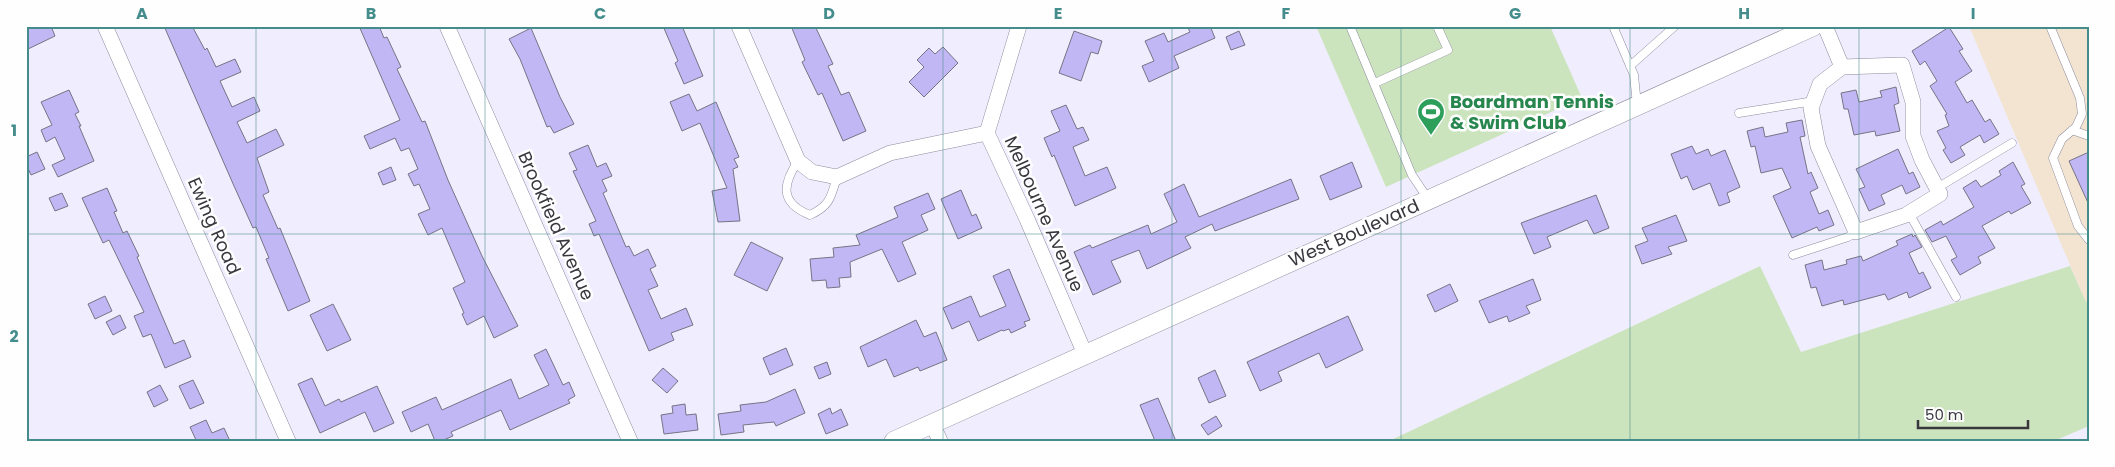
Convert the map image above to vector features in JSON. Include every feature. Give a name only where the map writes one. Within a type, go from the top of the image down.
[{"type":"street","name":"Ewing Road","points":[[104,26],[288,441]]},
{"type":"street","name":"Brookfield Avenue","points":[[447,26],[630,441]]},
{"type":"street","points":[[739,26],[798,161],[812,172],[837,177]]},
{"type":"street","points":[[987,133],[1018,35],[1018,26]]},
{"type":"street","name":"West Boulevard","points":[[894,441],[1814,26]]},
{"type":"street","points":[[1825,26],[1842,67]]},
{"type":"street","points":[[1902,66],[1913,102],[1914,136],[1922,160],[1940,194],[1908,213],[1856,232],[1818,146],[1811,108],[1814,101],[1820,84],[1842,67],[1902,66]]},
{"type":"street","name":"Melbourne Avenue","points":[[837,177],[890,153],[987,133],[1023,210],[1085,354]]},
{"type":"street","points":[[932,423],[940,441]]},
{"type":"lane","points":[[1350,26],[1412,175],[1428,200]]},
{"type":"lane","points":[[1375,83],[1448,50],[1437,26]]},
{"type":"lane","points":[[1613,26],[1634,76],[1637,105]]},
{"type":"lane","points":[[1630,66],[1675,26]]},
{"type":"lane","points":[[2050,26],[2080,98],[2082,114],[2072,130],[2062,138],[2053,158],[2078,226],[2089,240]]},
{"type":"lane","points":[[1739,113],[1814,101]]},
{"type":"lane","points":[[2072,130],[2089,136]]},
{"type":"lane","points":[[1937,188],[2012,142]]},
{"type":"lane","points":[[798,161],[787,177],[786,195],[796,210],[810,215],[823,209],[831,198],[837,177]]},
{"type":"lane","points":[[1908,213],[1956,297]]},
{"type":"lane","points":[[1793,255],[1848,237],[1856,232]]},
{"type":"shaded area","points":[[1969,26],[2089,26],[2089,301],[2086,303]]},
{"type":"green space","name":"Boardman Tennis & Swim Club","points":[[1316,26],[1550,26],[1582,98],[1386,187]]},
{"type":"green space","points":[[1760,266],[1801,352],[2070,266],[2086,302],[2089,301],[2089,426],[2054,441],[1389,441]]},
{"type":"building","points":[[26,26],[51,26],[55,36],[26,50]]},
{"type":"building","points":[[164,26],[192,26],[205,50],[207,48],[216,67],[235,59],[241,72],[220,81],[232,107],[254,97],[260,111],[237,122],[247,143],[276,129],[284,145],[257,158],[269,192],[263,195],[278,229],[280,228],[310,301],[288,311],[266,259],[269,258],[256,227],[253,228]]},
{"type":"building","points":[[359,26],[379,26],[384,38],[387,37],[401,67],[397,69],[422,122],[425,121],[448,180],[482,256],[518,326],[494,338],[484,316],[467,325],[462,314],[464,313],[453,288],[465,282],[442,228],[428,235],[418,214],[430,209],[419,184],[414,186],[408,174],[418,169],[409,148],[401,151],[395,138],[370,149],[364,136],[400,120]]},
{"type":"building","points":[[663,26],[682,26],[703,76],[684,84],[675,63],[678,61]]},
{"type":"building","points":[[791,26],[815,26],[833,64],[828,66],[841,95],[849,92],[866,131],[843,141],[822,93],[818,95],[802,62],[805,60]]},
{"type":"building","points":[[1187,26],[1210,26],[1215,38],[1174,56],[1179,68],[1149,82],[1142,66],[1154,61],[1145,41],[1164,33],[1168,42],[1190,32]]},
{"type":"building","points":[[1949,27],[1963,49],[1959,51],[1972,71],[1955,82],[1967,103],[1972,100],[1985,122],[1990,119],[1999,134],[1984,143],[1980,135],[1960,147],[1965,155],[1951,163],[1943,150],[1946,148],[1937,131],[1949,126],[1945,115],[1947,114],[1930,86],[1937,81],[1925,61],[1920,65],[1912,51]]},
{"type":"building","points":[[531,28],[560,97],[574,124],[554,133],[550,126],[547,127],[520,59],[509,39]]},
{"type":"building","points":[[1074,31],[1102,41],[1098,54],[1091,52],[1081,81],[1059,73]]},
{"type":"building","points":[[1239,31],[1245,45],[1231,50],[1226,37]]},
{"type":"building","points":[[943,47],[958,63],[924,97],[909,82],[924,67],[917,60],[929,48],[935,54]]},
{"type":"building","points":[[1896,87],[1899,103],[1894,105],[1900,131],[1876,136],[1875,131],[1854,135],[1848,109],[1844,109],[1841,93],[1856,90],[1859,102],[1882,97],[1880,91]]},
{"type":"building","points":[[69,90],[79,112],[75,114],[81,126],[79,126],[94,161],[58,177],[52,165],[65,159],[55,137],[46,142],[41,130],[52,125],[41,102]]},
{"type":"building","points":[[689,94],[697,111],[716,102],[739,157],[734,159],[738,167],[733,169],[740,221],[718,222],[712,191],[727,188],[700,123],[682,131],[670,102]]},
{"type":"building","points":[[1066,105],[1077,129],[1083,127],[1089,140],[1073,147],[1085,176],[1107,167],[1116,188],[1075,206],[1054,155],[1052,157],[1044,138],[1060,131],[1051,111]]},
{"type":"building","points":[[1802,120],[1805,136],[1800,137],[1808,174],[1811,172],[1818,188],[1810,192],[1819,214],[1828,210],[1834,225],[1819,231],[1817,227],[1792,238],[1773,196],[1791,188],[1782,168],[1761,173],[1755,146],[1751,147],[1747,131],[1763,127],[1765,137],[1788,132],[1786,123]]},
{"type":"building","points":[[588,145],[597,167],[606,163],[612,176],[602,180],[607,191],[603,193],[626,247],[629,246],[634,256],[648,249],[656,266],[650,269],[658,286],[648,290],[661,319],[686,308],[693,325],[671,333],[674,340],[649,351],[599,234],[594,236],[589,224],[596,221],[573,171],[577,170],[569,153]]},
{"type":"building","points":[[1692,146],[1696,154],[1708,149],[1711,156],[1725,150],[1740,187],[1727,193],[1730,202],[1719,206],[1710,183],[1693,190],[1687,176],[1681,179],[1671,154]]},
{"type":"building","points":[[1898,149],[1909,174],[1913,172],[1920,187],[1906,194],[1902,185],[1881,195],[1885,204],[1869,211],[1859,189],[1865,187],[1856,169]]},
{"type":"building","points":[[37,152],[45,169],[31,175],[26,164],[26,157]]},
{"type":"building","points":[[2089,152],[2089,205],[2069,161]]},
{"type":"building","points":[[1352,162],[1362,187],[1330,200],[1320,176]]},
{"type":"building","points":[[2013,162],[2025,184],[2021,186],[2031,203],[2011,214],[2009,211],[1982,226],[1995,248],[1978,257],[1981,263],[1960,275],[1951,260],[1957,257],[1946,236],[1932,242],[1925,230],[1941,221],[1943,225],[1974,207],[1963,188],[1976,180],[1981,187],[2001,175],[1999,171]]},
{"type":"building","points":[[391,167],[396,180],[383,185],[378,173]]},
{"type":"building","points":[[1291,179],[1299,199],[1215,231],[1212,224],[1185,237],[1191,248],[1147,269],[1139,250],[1111,261],[1121,282],[1093,295],[1074,252],[1090,245],[1092,248],[1148,225],[1151,234],[1177,222],[1164,194],[1184,184],[1199,217]]},
{"type":"building","points":[[107,188],[117,211],[114,212],[123,233],[127,231],[139,256],[137,257],[174,344],[184,340],[191,357],[165,368],[151,334],[143,337],[134,316],[144,312],[109,240],[103,243],[82,198]]},
{"type":"building","points":[[961,190],[972,216],[976,214],[982,228],[958,239],[941,199]]},
{"type":"building","points":[[62,193],[68,206],[55,211],[49,198]]},
{"type":"building","points":[[928,193],[935,209],[921,215],[928,230],[902,242],[916,274],[898,282],[882,249],[850,262],[851,277],[839,278],[840,287],[827,288],[826,280],[812,281],[810,259],[834,257],[833,248],[860,245],[856,235],[898,217],[894,207]]},
{"type":"building","points":[[1596,195],[1609,228],[1594,234],[1587,220],[1547,237],[1551,247],[1534,254],[1521,223]]},
{"type":"building","points":[[1676,215],[1687,241],[1668,247],[1672,254],[1642,264],[1635,246],[1648,241],[1642,228]]},
{"type":"building","points":[[1912,234],[1913,237],[1915,235],[1922,247],[1909,253],[1919,274],[1923,272],[1931,288],[1909,298],[1907,292],[1888,300],[1885,294],[1844,305],[1843,300],[1822,306],[1816,287],[1811,288],[1805,265],[1822,260],[1824,270],[1847,264],[1846,260],[1861,256],[1863,261],[1898,245],[1896,241]]},
{"type":"building","points":[[751,242],[783,258],[767,291],[734,275]]},
{"type":"building","points":[[1009,269],[1030,320],[1024,322],[1026,326],[1011,333],[1009,329],[1002,330],[978,341],[969,321],[952,329],[943,308],[971,296],[980,317],[1006,306],[993,276]]},
{"type":"building","points":[[1533,279],[1541,300],[1526,306],[1530,313],[1509,322],[1507,316],[1489,323],[1479,301]]},
{"type":"building","points":[[1450,284],[1458,301],[1435,312],[1427,295]]},
{"type":"building","points":[[105,296],[112,311],[95,319],[88,304]]},
{"type":"building","points":[[333,304],[351,340],[327,351],[310,315]]},
{"type":"building","points":[[120,315],[126,328],[113,335],[106,322]]},
{"type":"building","points":[[1348,316],[1363,350],[1326,368],[1319,353],[1278,372],[1282,381],[1260,391],[1247,362]]},
{"type":"building","points":[[916,320],[924,337],[936,332],[947,360],[920,371],[918,367],[894,377],[886,359],[868,367],[860,347]]},
{"type":"building","points":[[786,348],[793,365],[770,375],[763,358]]},
{"type":"building","points":[[546,349],[563,385],[569,382],[575,396],[568,400],[570,403],[510,430],[501,410],[451,432],[453,436],[441,441],[435,441],[428,424],[411,432],[402,412],[436,397],[442,410],[511,379],[519,399],[549,385],[534,355]]},
{"type":"building","points":[[827,362],[831,374],[819,379],[814,367]]},
{"type":"building","points":[[663,368],[678,381],[667,393],[652,380]]},
{"type":"building","points":[[1215,370],[1226,396],[1209,403],[1198,378]]},
{"type":"building","points":[[312,378],[325,406],[339,399],[341,402],[377,386],[394,423],[374,432],[365,412],[320,433],[298,384]]},
{"type":"building","points":[[193,380],[204,403],[190,409],[179,386]]},
{"type":"building","points":[[160,385],[168,400],[154,407],[147,392]]},
{"type":"building","points":[[795,389],[805,413],[776,426],[774,422],[743,425],[744,432],[721,435],[718,414],[741,411],[740,405],[766,402]]},
{"type":"building","points":[[1158,398],[1176,441],[1155,441],[1140,405]]},
{"type":"building","points":[[685,404],[686,415],[696,414],[698,430],[664,434],[661,415],[673,413],[672,406]]},
{"type":"building","points":[[830,408],[832,414],[841,409],[848,425],[826,434],[818,414]]},
{"type":"building","points":[[1216,416],[1222,426],[1208,435],[1201,425]]},
{"type":"building","points":[[206,420],[212,433],[224,428],[230,441],[194,441],[196,440],[190,427]]},
{"type":"place","name":"Boardman Tennis & Swim Club","points":[[1431,136]]}]
